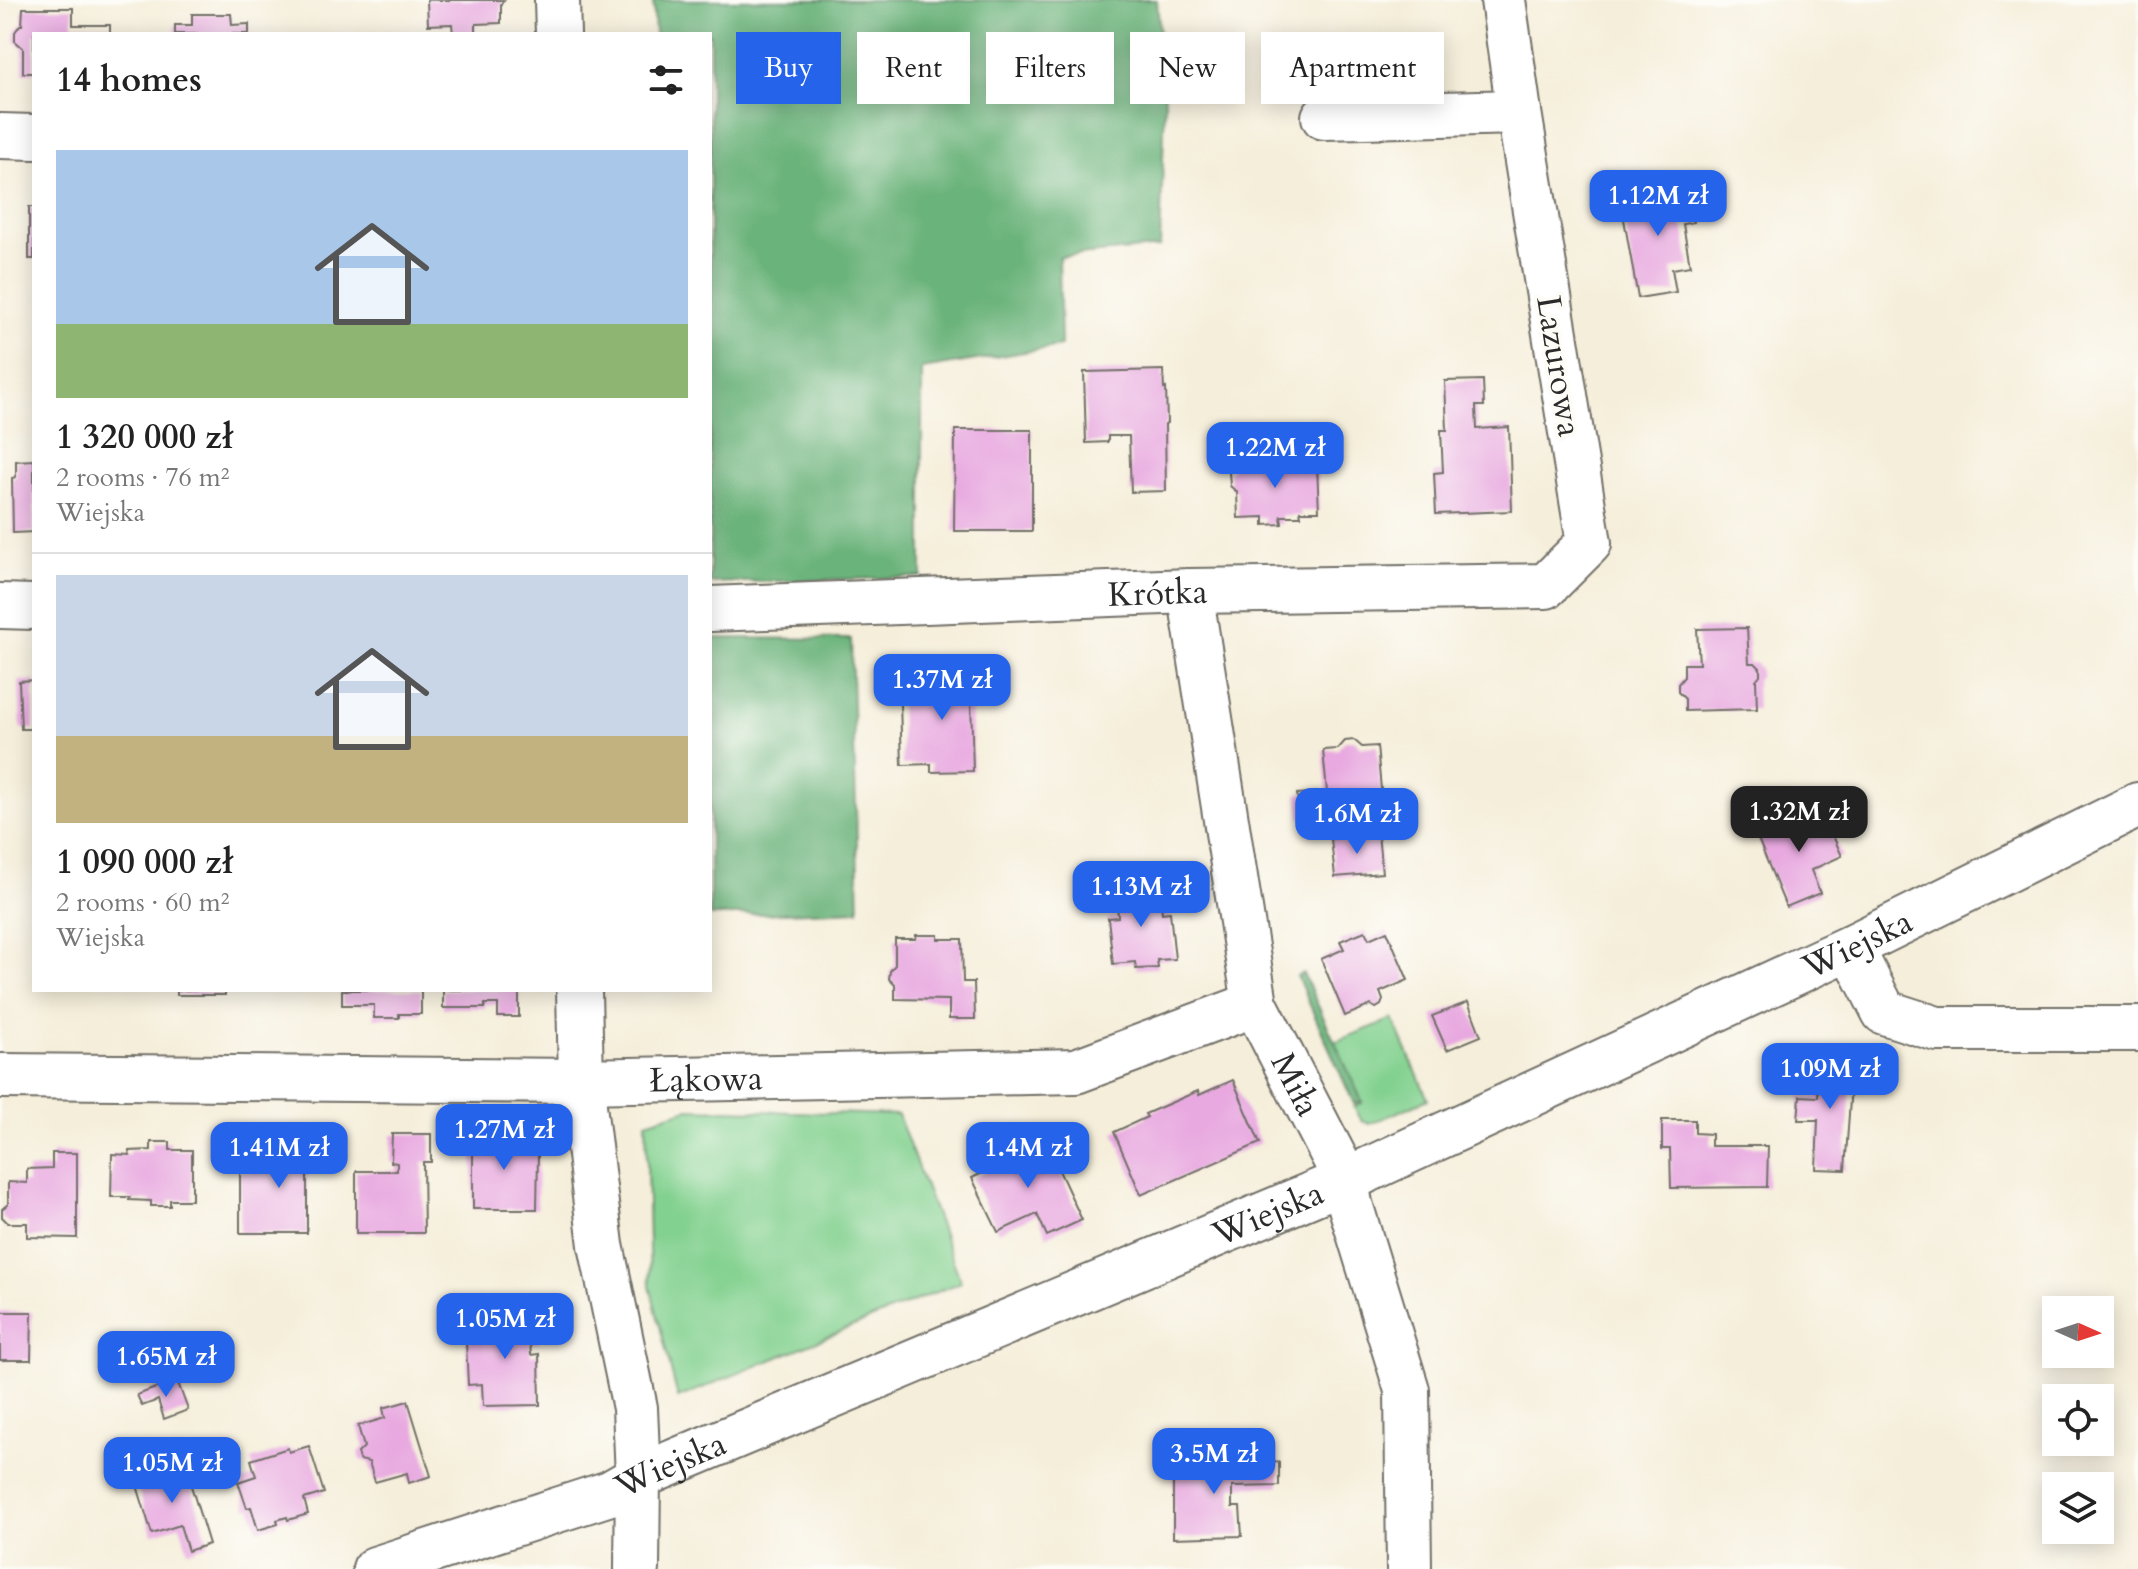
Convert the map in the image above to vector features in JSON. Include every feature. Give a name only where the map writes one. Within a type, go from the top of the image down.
[{"type":"street","points":[[557,0],[558,32]]},
{"type":"street","name":"Lazurowa","points":[[1503,0],[1589,543]]},
{"type":"street","points":[[1324,117],[1519,112]]},
{"type":"street","points":[[0,136],[32,137]]},
{"type":"street","name":"Krótka","points":[[712,609],[1190,591],[1546,586],[1589,543]]},
{"type":"street","name":"Miła","points":[[1190,591],[1255,1004],[1346,1180],[1350,1204],[1407,1390],[1409,1569]]},
{"type":"street","points":[[0,606],[32,607]]},
{"type":"street","name":"Wiejska","points":[[375,1569],[610,1493],[638,1477],[1346,1180],[1851,947],[2138,805]]},
{"type":"street","points":[[1851,947],[1884,1012],[1937,1029],[2138,1029]]},
{"type":"street","points":[[579,992],[581,1081],[601,1245],[635,1408],[637,1569]]},
{"type":"street","name":"Łąkowa","points":[[0,1076],[581,1081],[1076,1071],[1255,1004]]},
{"type":"green space","points":[[653,0],[1157,0],[1160,32],[1130,32],[1130,104],[1165,104],[1160,247],[1059,257],[1061,346],[922,369],[922,577],[712,583],[712,32],[655,32]]},
{"type":"green space","points":[[712,638],[851,639],[859,910],[712,916]]},
{"type":"green space","points":[[1303,973],[1362,1101],[1354,1104],[1297,976]]},
{"type":"green space","points":[[1393,1019],[1428,1099],[1370,1124],[1362,1121],[1354,1107],[1362,1103],[1334,1042]]},
{"type":"green space","points":[[688,1109],[898,1115],[961,1282],[678,1398],[650,1286],[646,1122]]},
{"type":"building","points":[[427,0],[504,0],[501,4],[501,23],[476,24],[476,32],[453,32],[452,24],[428,25]]},
{"type":"building","points":[[23,8],[73,8],[73,25],[110,25],[110,32],[32,32],[32,73],[23,73],[23,48],[15,41],[15,32],[22,25]]},
{"type":"building","points":[[192,14],[231,14],[232,25],[249,24],[249,32],[175,32],[175,25],[192,25]]},
{"type":"building","points":[[1666,184],[1673,189],[1687,186],[1694,222],[1683,224],[1690,266],[1672,269],[1676,292],[1638,298],[1621,202],[1647,198],[1646,194],[1656,186]]},
{"type":"building","points":[[29,207],[32,207],[32,259],[29,259]]},
{"type":"building","points":[[1163,370],[1167,423],[1166,491],[1131,492],[1129,436],[1108,436],[1108,442],[1086,443],[1084,372]]},
{"type":"building","points":[[1483,380],[1484,406],[1476,406],[1477,429],[1509,427],[1512,511],[1436,514],[1434,473],[1443,472],[1441,430],[1447,430],[1445,381]]},
{"type":"building","points":[[955,430],[1032,430],[1032,531],[954,531]]},
{"type":"building","points":[[32,460],[32,532],[13,533],[12,478],[16,477],[16,461]]},
{"type":"building","points":[[1299,462],[1300,467],[1317,466],[1319,511],[1300,511],[1301,516],[1281,516],[1282,524],[1264,525],[1264,517],[1238,518],[1237,492],[1230,486],[1229,472],[1236,464]]},
{"type":"building","points":[[1747,628],[1749,663],[1755,663],[1760,668],[1756,680],[1757,709],[1685,711],[1685,699],[1678,692],[1678,684],[1684,677],[1684,664],[1699,664],[1697,629]]},
{"type":"building","points":[[976,662],[976,698],[971,698],[973,771],[931,772],[931,764],[902,765],[900,702],[938,700],[936,663]]},
{"type":"building","points":[[32,680],[32,729],[21,729],[19,681]]},
{"type":"building","points":[[1354,740],[1362,747],[1377,746],[1383,811],[1300,818],[1297,794],[1327,792],[1323,750],[1338,749],[1345,741]]},
{"type":"building","points":[[1820,807],[1842,856],[1811,870],[1820,893],[1786,907],[1756,834]]},
{"type":"building","points":[[1378,834],[1382,873],[1335,877],[1331,839]]},
{"type":"building","points":[[1159,887],[1162,913],[1170,912],[1175,959],[1157,960],[1158,968],[1136,969],[1135,962],[1113,964],[1108,918],[1118,917],[1116,890]]},
{"type":"building","points":[[1365,931],[1369,939],[1387,931],[1408,980],[1380,992],[1383,1000],[1376,1008],[1371,1005],[1345,1016],[1321,959],[1344,949],[1340,941]]},
{"type":"building","points":[[916,935],[962,939],[963,982],[974,982],[975,1019],[949,1019],[949,1000],[895,999],[895,985],[889,979],[895,965],[895,939],[915,939]]},
{"type":"building","points":[[177,992],[225,992],[225,995],[177,995]]},
{"type":"building","points":[[342,992],[421,992],[421,1014],[399,1014],[399,1018],[374,1018],[374,1005],[342,1005]]},
{"type":"building","points":[[443,992],[519,992],[519,1017],[498,1017],[498,1004],[485,1004],[485,1008],[443,1008]]},
{"type":"building","points":[[1468,1002],[1481,1036],[1447,1050],[1432,1016]]},
{"type":"building","points":[[1821,1050],[1845,1052],[1843,1072],[1852,1072],[1845,1170],[1816,1169],[1818,1120],[1798,1120],[1800,1096],[1818,1097]]},
{"type":"building","points":[[1233,1080],[1260,1143],[1141,1195],[1114,1132],[1147,1117],[1145,1114]]},
{"type":"building","points":[[1662,1120],[1695,1120],[1695,1133],[1711,1134],[1711,1146],[1768,1146],[1767,1187],[1671,1188],[1670,1149],[1662,1149]]},
{"type":"building","points":[[473,1133],[530,1133],[529,1154],[538,1154],[537,1209],[473,1209]]},
{"type":"building","points":[[275,1134],[314,1134],[314,1163],[307,1163],[307,1233],[240,1233],[240,1171],[281,1171],[280,1162],[275,1163]]},
{"type":"building","points":[[392,1134],[431,1134],[431,1162],[423,1162],[424,1233],[356,1233],[356,1171],[397,1171],[397,1163],[391,1162]]},
{"type":"building","points":[[1043,1136],[1082,1220],[1047,1236],[1037,1214],[998,1232],[972,1178],[1001,1164],[997,1157]]},
{"type":"building","points":[[151,1142],[170,1142],[170,1150],[192,1150],[192,1200],[170,1200],[170,1206],[151,1206],[151,1201],[111,1197],[112,1154],[130,1155],[129,1151],[151,1150]]},
{"type":"building","points":[[52,1153],[77,1153],[77,1238],[27,1237],[27,1223],[8,1223],[2,1217],[2,1209],[8,1204],[8,1182],[27,1183],[27,1169],[52,1168]]},
{"type":"building","points":[[0,1312],[32,1312],[31,1360],[0,1360]]},
{"type":"building","points":[[538,1317],[539,1343],[530,1343],[531,1355],[539,1354],[540,1405],[483,1406],[482,1384],[468,1385],[466,1341],[474,1340],[473,1319]]},
{"type":"building","points":[[177,1380],[188,1410],[164,1419],[158,1400],[142,1406],[137,1395]]},
{"type":"building","points":[[408,1401],[431,1476],[409,1483],[407,1473],[375,1482],[369,1462],[360,1460],[358,1453],[364,1447],[358,1426],[385,1418],[383,1408]]},
{"type":"building","points":[[309,1446],[324,1493],[304,1499],[308,1514],[277,1520],[278,1524],[258,1530],[238,1482],[256,1476],[251,1460],[288,1448],[289,1452]]},
{"type":"building","points":[[1279,1462],[1279,1486],[1232,1487],[1232,1507],[1240,1507],[1242,1536],[1173,1538],[1173,1463]]},
{"type":"building","points":[[184,1463],[209,1544],[188,1551],[180,1525],[152,1534],[135,1479]]}]
